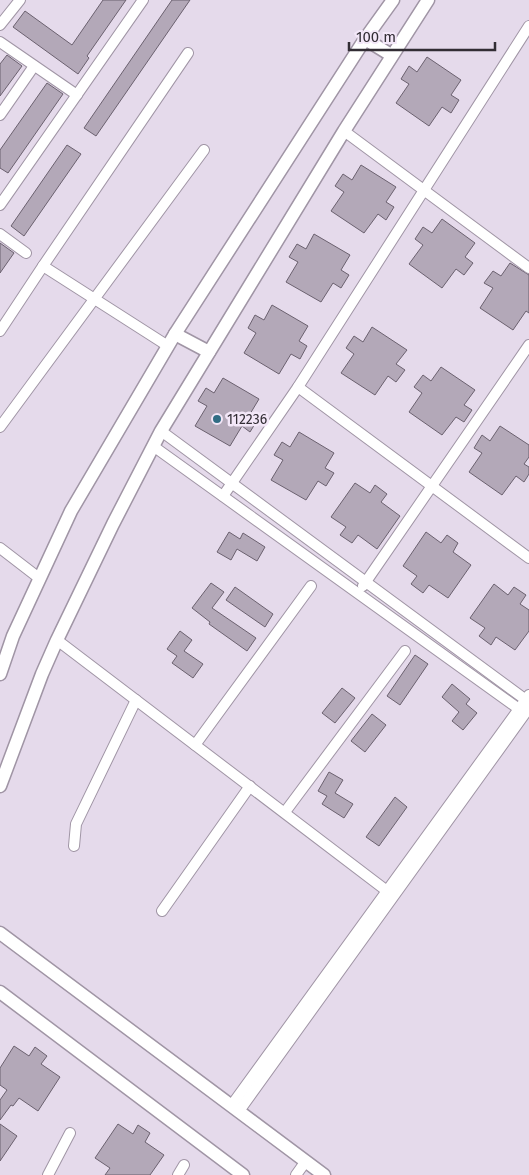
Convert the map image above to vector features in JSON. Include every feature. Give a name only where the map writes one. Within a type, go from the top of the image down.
[{"type":"main road","points":[[0,674],[14,636],[70,511],[175,334],[365,39],[393,0]]},
{"type":"main road","points":[[0,786],[42,674],[57,640],[113,524],[161,431],[391,55],[428,0]]},
{"type":"main road","points":[[365,39],[391,55]]},
{"type":"main road","points":[[175,334],[209,352]]},
{"type":"main road","points":[[0,932],[324,1175]]},
{"type":"main road","points":[[0,992],[243,1175]]},
{"type":"street","points":[[0,25],[20,0]]},
{"type":"street","points":[[0,205],[143,0]]},
{"type":"street","points":[[222,496],[298,387],[529,26]]},
{"type":"street","points":[[0,42],[77,95]]},
{"type":"street","points":[[0,331],[42,266],[188,53]]},
{"type":"street","points":[[0,115],[34,66]]},
{"type":"street","points":[[344,131],[529,268]]},
{"type":"street","points":[[0,427],[204,150]]},
{"type":"street","points":[[0,185],[9,192]]},
{"type":"street","points":[[0,234],[26,253]]},
{"type":"street","points":[[42,266],[168,346]]},
{"type":"street","points":[[359,593],[529,345]]},
{"type":"street","points":[[298,387],[529,558]]},
{"type":"street","points":[[161,431],[366,581],[527,704]]},
{"type":"street","points":[[153,446],[359,593],[527,704]]},
{"type":"street","points":[[0,548],[39,578]]},
{"type":"street","points":[[195,745],[311,586]]},
{"type":"street","points":[[57,640],[387,891]]},
{"type":"street","points":[[284,812],[405,651]]},
{"type":"street","points":[[74,846],[76,824],[136,700]]},
{"type":"street","points":[[235,1109],[387,891],[527,704]]},
{"type":"street","points":[[235,1109],[527,704]]},
{"type":"street","points":[[162,910],[250,786]]},
{"type":"street","points":[[48,1175],[70,1133]]},
{"type":"street","points":[[296,1175],[306,1161]]},
{"type":"street","points":[[178,1175],[184,1165]]},
{"type":"building","points":[[103,0],[126,0],[87,56],[89,58],[78,74],[13,27],[25,11],[72,45]]},
{"type":"building","points":[[172,0],[190,0],[96,136],[84,128]]},
{"type":"building","points":[[7,55],[22,66],[0,96],[0,64]]},
{"type":"building","points":[[427,57],[461,80],[451,95],[459,100],[451,113],[442,107],[429,126],[396,103],[409,84],[401,79],[409,66],[417,72]]},
{"type":"building","points":[[47,83],[63,94],[8,173],[0,168],[0,150]]},
{"type":"building","points":[[67,145],[81,154],[24,236],[11,226]]},
{"type":"building","points":[[361,165],[396,187],[386,202],[394,207],[386,220],[378,214],[364,233],[331,211],[344,192],[335,186],[343,174],[352,180]]},
{"type":"building","points":[[442,219],[475,243],[465,257],[473,263],[464,275],[456,269],[442,288],[409,264],[423,245],[415,239],[423,227],[432,233]]},
{"type":"building","points":[[314,234],[350,255],[341,270],[349,275],[341,288],[333,283],[321,302],[286,282],[298,262],[289,257],[297,244],[306,249]]},
{"type":"building","points":[[0,243],[14,253],[0,273]]},
{"type":"building","points":[[510,263],[529,275],[529,313],[526,311],[513,330],[480,308],[493,288],[484,283],[493,271],[501,276]]},
{"type":"building","points":[[272,305],[308,326],[299,341],[307,346],[300,359],[291,354],[279,374],[244,353],[256,333],[248,328],[255,315],[264,320]]},
{"type":"building","points":[[372,327],[407,350],[396,364],[405,370],[396,382],[388,376],[375,395],[341,373],[354,354],[346,348],[354,336],[363,342]]},
{"type":"building","points":[[441,367],[475,390],[464,405],[472,410],[464,422],[456,417],[442,435],[409,412],[422,393],[414,387],[423,375],[431,381]]},
{"type":"building","points":[[223,378],[259,399],[250,414],[258,419],[250,432],[242,426],[230,446],[195,426],[207,406],[198,401],[206,388],[214,393]]},
{"type":"building","points":[[500,426],[529,445],[529,457],[524,464],[529,467],[529,474],[524,482],[516,476],[502,495],[469,472],[482,453],[474,448],[482,435],[490,441]]},
{"type":"building","points":[[299,432],[334,453],[325,468],[334,473],[326,486],[318,481],[306,500],[271,480],[283,460],[274,455],[282,442],[290,447]]},
{"type":"building","points":[[355,483],[370,493],[375,485],[387,494],[381,502],[400,516],[377,549],[358,535],[352,543],[340,535],[346,527],[331,517]]},
{"type":"building","points":[[229,532],[240,539],[243,533],[265,547],[257,561],[237,549],[231,560],[217,552]]},
{"type":"building","points":[[426,532],[441,543],[447,535],[458,543],[453,552],[471,565],[448,598],[429,585],[423,593],[411,584],[417,576],[403,566]]},
{"type":"building","points":[[211,583],[224,592],[212,608],[256,638],[247,651],[209,624],[210,622],[192,608]]},
{"type":"building","points":[[494,584],[508,595],[514,587],[526,595],[520,604],[529,610],[529,631],[515,650],[496,637],[491,645],[479,636],[485,628],[470,618]]},
{"type":"building","points":[[235,587],[273,614],[265,627],[226,600]]},
{"type":"building","points":[[180,631],[192,640],[184,651],[203,664],[193,678],[172,663],[177,656],[167,649]]},
{"type":"building","points":[[415,655],[428,664],[400,705],[387,696]]},
{"type":"building","points":[[452,684],[470,699],[466,704],[477,713],[463,730],[452,721],[459,712],[442,697]]},
{"type":"building","points":[[342,688],[355,698],[335,723],[322,713]]},
{"type":"building","points":[[372,714],[386,725],[365,752],[351,741]]},
{"type":"building","points":[[329,772],[343,780],[335,793],[353,804],[344,818],[322,804],[327,796],[318,791]]},
{"type":"building","points":[[395,797],[407,807],[379,846],[366,837]]},
{"type":"building","points":[[14,1046],[29,1056],[35,1047],[47,1056],[41,1064],[60,1077],[38,1111],[19,1098],[0,1120],[0,1100],[7,1090],[0,1085],[0,1068]]},
{"type":"building","points":[[0,1124],[17,1136],[0,1161]]},
{"type":"building","points":[[118,1124],[133,1134],[138,1125],[150,1133],[145,1142],[164,1155],[150,1175],[105,1175],[110,1168],[95,1158]]},
{"type":"place","name":"112236","points":[[217,419]]}]
